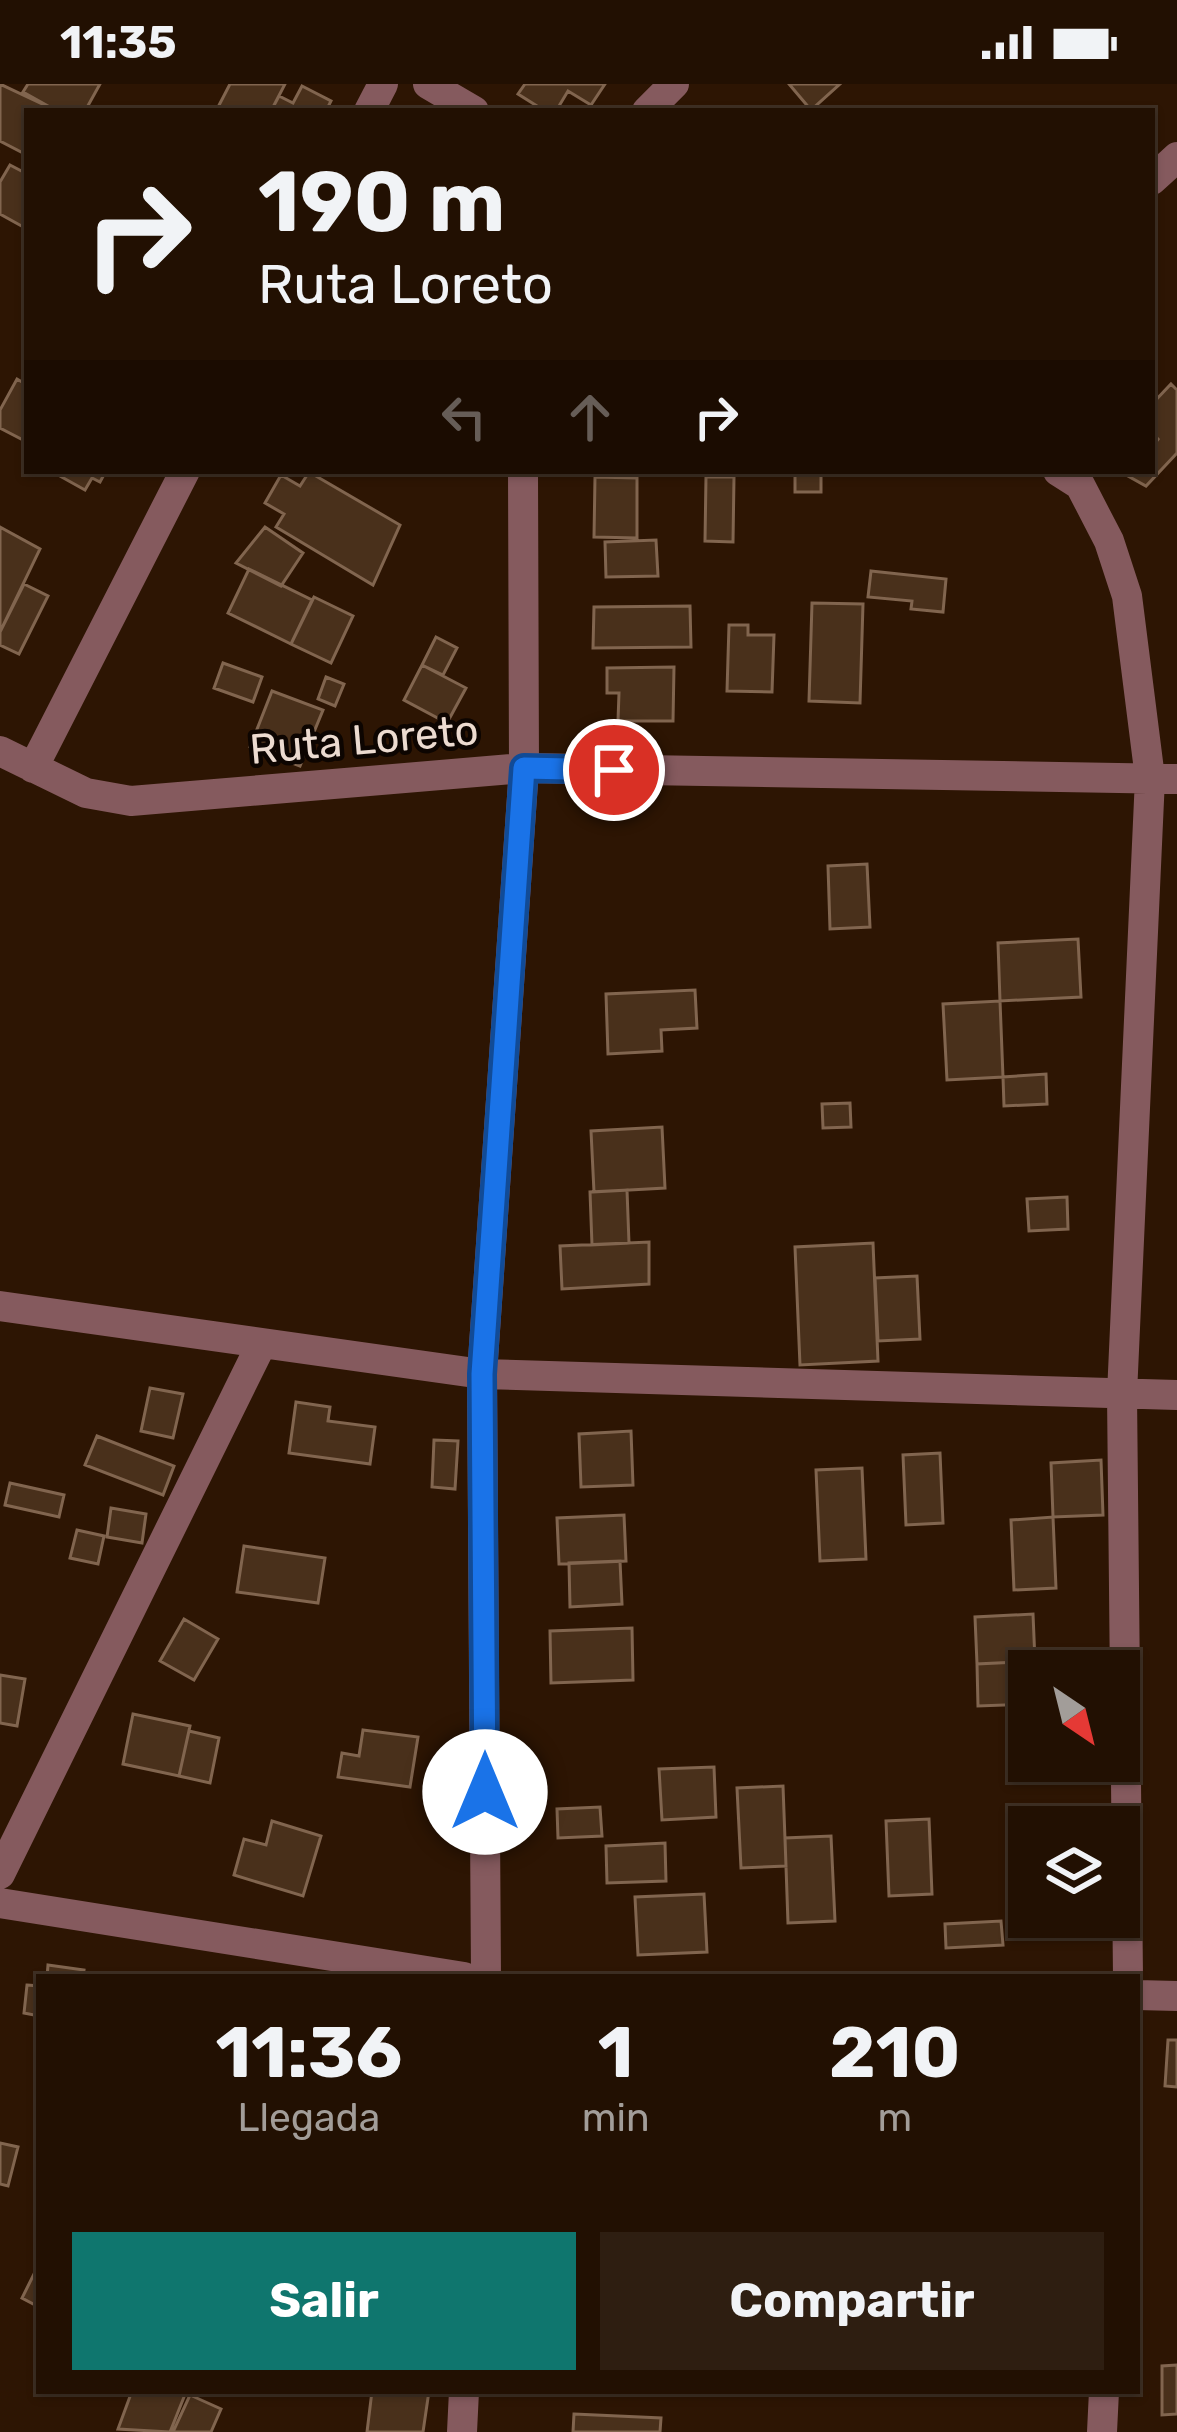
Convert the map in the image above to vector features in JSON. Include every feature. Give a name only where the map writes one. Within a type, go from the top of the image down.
[{"type":"street","points":[[428,84],[469,108]]},
{"type":"street","points":[[649,108],[674,84]]},
{"type":"street","points":[[34,768],[183,474]]},
{"type":"street","points":[[486,1974],[482,1374],[524,768],[523,474]]},
{"type":"street","points":[[1063,474],[1080,485],[1109,541],[1127,596],[1163,779],[1122,1394],[1128,1974]]},
{"type":"street","name":"Ruta Loreto","points":[[0,751],[86,793],[131,801],[524,768],[1163,779]]},
{"type":"street","points":[[0,1306],[260,1347],[482,1374],[1177,1395]]},
{"type":"street","points":[[0,1874],[260,1347]]},
{"type":"street","points":[[0,1903],[445,1974]]},
{"type":"street","points":[[1140,1995],[1177,1996]]},
{"type":"street","points":[[462,2432],[464,2394]]},
{"type":"street","points":[[1102,2432],[1104,2394]]},
{"type":"building","points":[[0,84],[51,108],[24,108],[24,153],[0,141]]},
{"type":"building","points":[[28,84],[100,84],[87,108],[52,108],[23,92]]},
{"type":"building","points":[[230,84],[285,84],[273,108],[218,108]]},
{"type":"building","points":[[525,84],[605,84],[591,105],[568,91],[558,108],[540,108],[518,94]]},
{"type":"building","points":[[789,84],[840,84],[813,108]]},
{"type":"building","points":[[302,86],[331,101],[328,108],[273,108],[279,96],[293,103]]},
{"type":"building","points":[[10,165],[24,172],[24,227],[0,214],[0,182]]},
{"type":"building","points":[[17,379],[24,383],[24,440],[0,428],[0,410]]},
{"type":"building","points":[[1171,384],[1177,390],[1177,453],[1146,486],[1124,474],[1155,474],[1155,438],[1159,440],[1155,401]]},
{"type":"building","points":[[56,474],[104,474],[100,482],[92,478],[85,490]]},
{"type":"building","points":[[312,474],[400,525],[373,585],[276,527],[284,514],[265,503],[281,475],[300,486]]},
{"type":"building","points":[[795,474],[821,474],[821,492],[795,492]]},
{"type":"building","points":[[595,477],[637,478],[637,538],[594,537]]},
{"type":"building","points":[[706,477],[734,477],[733,542],[705,541]]},
{"type":"building","points":[[0,527],[40,549],[0,632]]},
{"type":"building","points":[[265,527],[303,553],[281,586],[236,563]]},
{"type":"building","points":[[656,540],[658,576],[606,577],[605,542]]},
{"type":"building","points":[[249,569],[312,600],[291,644],[228,613]]},
{"type":"building","points":[[871,571],[946,579],[943,612],[911,609],[912,601],[868,597]]},
{"type":"building","points":[[24,584],[48,596],[19,654],[0,645],[0,632]]},
{"type":"building","points":[[314,597],[353,616],[331,663],[291,644]]},
{"type":"building","points":[[812,603],[863,604],[860,703],[809,701]]},
{"type":"building","points":[[690,606],[691,647],[593,648],[594,607]]},
{"type":"building","points":[[729,625],[748,625],[748,635],[774,635],[772,692],[727,691]]},
{"type":"building","points":[[436,637],[457,648],[443,675],[422,665]]},
{"type":"building","points":[[223,663],[262,677],[253,702],[214,688]]},
{"type":"building","points":[[422,665],[466,688],[447,723],[404,700]]},
{"type":"building","points":[[674,667],[673,721],[618,721],[619,693],[607,693],[607,668]]},
{"type":"building","points":[[326,677],[344,684],[335,706],[318,699]]},
{"type":"building","points":[[272,691],[323,710],[300,766],[250,747]]},
{"type":"building","points":[[867,864],[870,927],[830,929],[828,866]]},
{"type":"building","points":[[1078,939],[1081,997],[1000,1001],[998,943]]},
{"type":"building","points":[[695,990],[697,1028],[661,1030],[662,1051],[608,1054],[606,994]]},
{"type":"building","points":[[1000,1001],[1003,1077],[947,1080],[943,1004]]},
{"type":"building","points":[[1046,1074],[1047,1104],[1004,1106],[1003,1077]]},
{"type":"building","points":[[850,1103],[851,1127],[823,1128],[822,1104]]},
{"type":"building","points":[[662,1127],[665,1188],[594,1192],[591,1131]]},
{"type":"building","points":[[627,1190],[629,1243],[592,1245],[590,1192]]},
{"type":"building","points":[[1067,1197],[1068,1229],[1029,1231],[1027,1199]]},
{"type":"building","points":[[649,1242],[649,1284],[562,1289],[560,1246]]},
{"type":"building","points":[[873,1243],[878,1361],[800,1365],[795,1247]]},
{"type":"building","points":[[917,1276],[920,1339],[878,1341],[875,1278]]},
{"type":"building","points":[[150,1388],[183,1394],[173,1438],[141,1431]]},
{"type":"building","points":[[296,1402],[330,1407],[328,1421],[375,1427],[370,1464],[289,1453]]},
{"type":"building","points":[[631,1431],[633,1485],[581,1487],[579,1434]]},
{"type":"building","points":[[97,1436],[174,1466],[163,1495],[85,1465]]},
{"type":"building","points":[[434,1440],[458,1441],[455,1489],[432,1487]]},
{"type":"building","points":[[940,1453],[943,1523],[906,1525],[903,1455]]},
{"type":"building","points":[[1101,1460],[1103,1515],[1053,1517],[1051,1463]]},
{"type":"building","points":[[862,1468],[866,1559],[820,1561],[816,1470]]},
{"type":"building","points":[[10,1483],[64,1495],[59,1517],[5,1505]]},
{"type":"building","points":[[111,1508],[146,1514],[142,1543],[107,1537]]},
{"type":"building","points":[[624,1515],[626,1561],[559,1564],[557,1518]]},
{"type":"building","points":[[1053,1517],[1056,1588],[1014,1590],[1011,1520]]},
{"type":"building","points":[[77,1530],[104,1536],[98,1564],[70,1558]]},
{"type":"building","points":[[244,1546],[325,1558],[318,1603],[237,1592]]},
{"type":"building","points":[[620,1561],[622,1604],[570,1607],[569,1563]]},
{"type":"building","points":[[1033,1614],[1035,1650],[1008,1650],[1008,1662],[977,1664],[975,1617]]},
{"type":"building","points":[[184,1619],[218,1639],[194,1680],[160,1661]]},
{"type":"building","points":[[632,1628],[633,1680],[551,1683],[550,1631]]},
{"type":"building","points":[[1008,1663],[1008,1705],[978,1706],[977,1664]]},
{"type":"building","points":[[0,1675],[25,1679],[17,1726],[0,1723]]},
{"type":"building","points":[[133,1714],[190,1726],[179,1776],[123,1764]]},
{"type":"building","points":[[363,1730],[418,1737],[410,1787],[338,1777],[342,1753],[359,1756]]},
{"type":"building","points":[[189,1731],[219,1738],[210,1783],[179,1776]]},
{"type":"building","points":[[714,1767],[716,1817],[662,1820],[659,1769]]},
{"type":"building","points":[[783,1786],[786,1866],[741,1868],[737,1788]]},
{"type":"building","points":[[600,1807],[602,1836],[558,1838],[557,1809]]},
{"type":"building","points":[[929,1819],[932,1894],[889,1896],[886,1821]]},
{"type":"building","points":[[272,1821],[321,1836],[303,1896],[234,1875],[244,1839],[266,1845]]},
{"type":"building","points":[[831,1836],[835,1921],[788,1923],[785,1838]]},
{"type":"building","points":[[665,1843],[666,1881],[607,1883],[606,1846]]},
{"type":"building","points":[[704,1894],[707,1952],[638,1955],[635,1897]]},
{"type":"building","points":[[1001,1921],[1003,1945],[946,1948],[945,1924]]},
{"type":"building","points":[[48,1965],[84,1970],[83,1974],[47,1974]]},
{"type":"building","points":[[27,1985],[36,1986],[36,2015],[24,2013]]},
{"type":"building","points":[[1168,2040],[1177,2040],[1177,2087],[1165,2086]]},
{"type":"building","points":[[0,2143],[18,2147],[8,2186],[0,2184]]},
{"type":"building","points":[[36,2270],[36,2305],[22,2298]]},
{"type":"building","points":[[1177,2365],[1177,2414],[1162,2415],[1162,2366]]},
{"type":"building","points":[[131,2394],[185,2394],[170,2432],[118,2429]]},
{"type":"building","points":[[372,2394],[429,2394],[423,2432],[367,2432]]},
{"type":"building","points":[[190,2395],[221,2409],[211,2432],[173,2432]]},
{"type":"building","points":[[574,2414],[661,2418],[660,2432],[573,2432]]},
{"type":"route","points":[[485,1792],[482,1374],[524,768],[614,770]]}]
